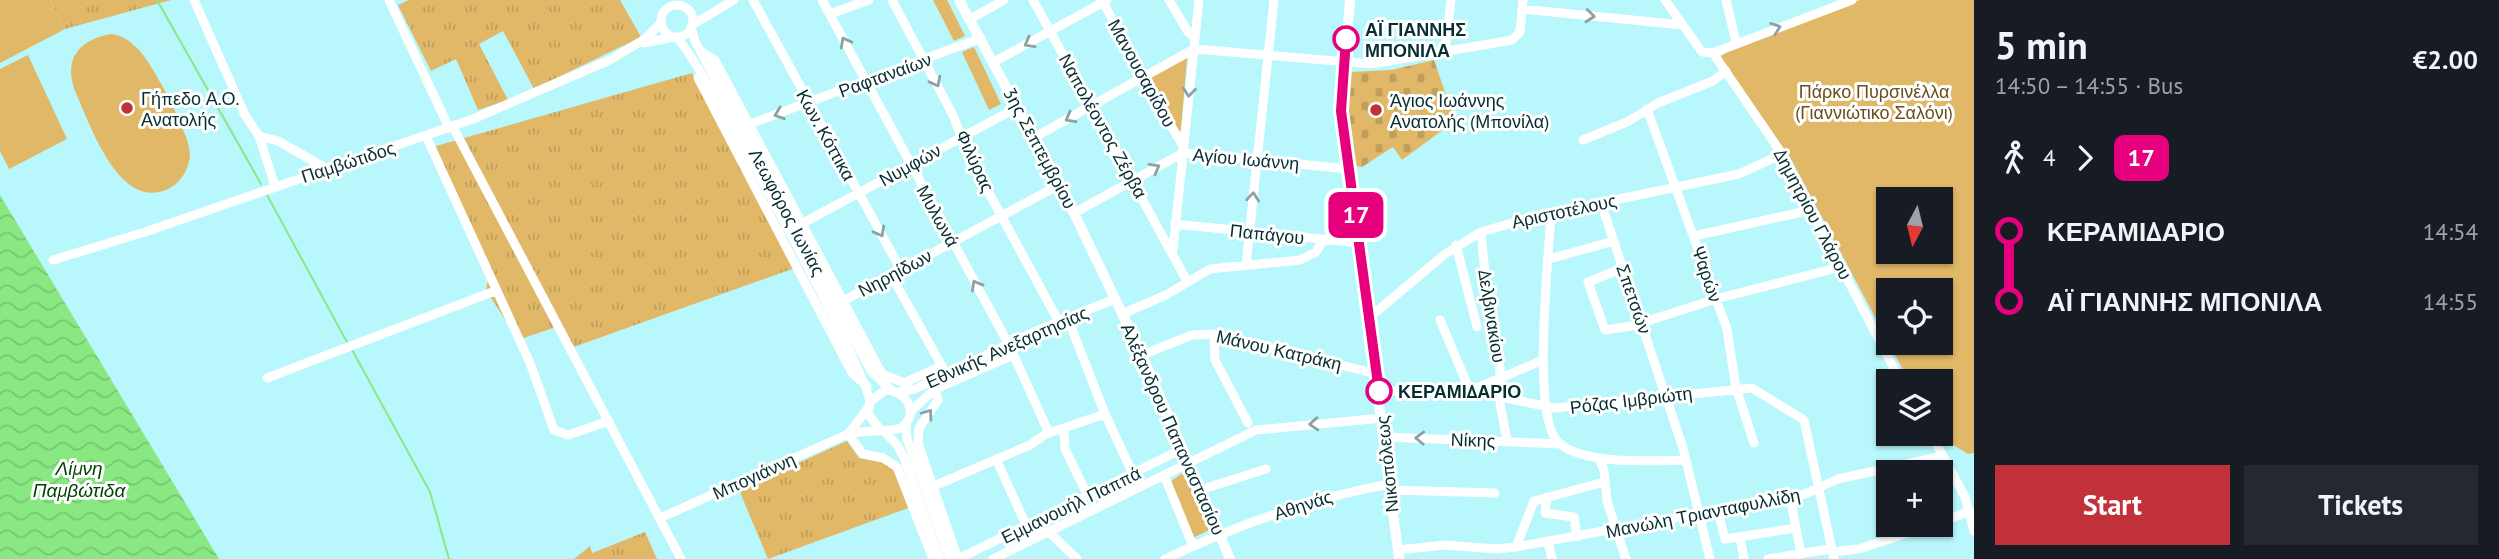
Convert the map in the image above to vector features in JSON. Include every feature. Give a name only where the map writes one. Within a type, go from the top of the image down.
[{"type":"main road","name":"3ης Σεπτεμβρίου","points":[[960,0],[1074,213],[1115,299]]},
{"type":"main road","name":"Νικοπόλεως","points":[[1350,0],[1341,111],[1370,317],[1398,554]]},
{"type":"main road","name":"Αλέξανδρου Παπαναστασίου","points":[[1115,299],[1230,559]]},
{"type":"street","points":[[194,0],[245,115],[259,136],[275,186]]},
{"type":"street","points":[[388,0],[451,127],[681,559]]},
{"type":"street","points":[[663,0],[661,23],[665,32],[675,37],[685,35],[692,26],[734,0]]},
{"type":"street","name":"Κων. Κόττικα","points":[[753,0],[901,270]]},
{"type":"street","name":"Μυλωνά","points":[[822,0],[1009,345],[1049,433]]},
{"type":"street","points":[[830,14],[869,0]]},
{"type":"street","name":"Φιλύρας","points":[[892,0],[1002,216],[1063,320],[1133,474]]},
{"type":"street","points":[[970,19],[1004,0]]},
{"type":"street","name":"Ναπολέοντος Ζέρβα","points":[[1033,0],[1187,281]]},
{"type":"street","points":[[1169,0],[1188,32],[1195,38]]},
{"type":"street","points":[[1173,252],[1199,0]]},
{"type":"street","points":[[1246,265],[1274,0]]},
{"type":"street","points":[[1445,52],[1451,0]]},
{"type":"street","name":"Δημητρίου Γλάρου","points":[[1665,0],[1702,52],[1713,53],[1727,71],[1782,154],[1894,369]]},
{"type":"street","points":[[1726,0],[1736,43]]},
{"type":"street","points":[[994,62],[1104,1]]},
{"type":"street","name":"Μανουσαρίδου","points":[[1104,1],[1183,149]]},
{"type":"street","points":[[1713,53],[1846,1]]},
{"type":"street","points":[[1035,138],[1194,49],[1343,63],[1385,63],[1516,38],[1520,32],[1523,4],[1683,25]]},
{"type":"street","points":[[664,12],[672,6],[682,5],[719,7]]},
{"type":"street","points":[[682,5],[692,26]]},
{"type":"street","name":"Παμβώτιδος","points":[[636,46],[661,23]]},
{"type":"street","name":"Λεωφόρος Ιωνίας","points":[[692,26],[701,52],[871,370],[908,400],[910,412]]},
{"type":"street","name":"Παμβώτιδος","points":[[52,260],[145,232],[426,136],[532,95],[636,46],[675,37]]},
{"type":"street","name":"Λεωφόρος Ιωνίας","points":[[675,37],[697,65],[867,386],[870,420],[898,446],[940,559]]},
{"type":"street","name":"Ραφταναίων","points":[[750,124],[981,38]]},
{"type":"street","points":[[701,52],[715,60],[882,374],[891,380],[910,382],[943,370],[891,275]]},
{"type":"street","points":[[1583,140],[1713,81],[1727,71]]},
{"type":"street","name":"Νυμφών","points":[[803,223],[1018,107]]},
{"type":"street","name":"Ψαρών","points":[[1647,109],[1728,334],[1736,388],[1754,443]]},
{"type":"street","points":[[259,136],[278,141],[329,170]]},
{"type":"street","points":[[426,136],[530,363],[554,430],[568,435],[609,421]]},
{"type":"street","name":"Αγίου Ιωάννη","points":[[1074,213],[1183,149],[1349,169]]},
{"type":"street","name":"Αριστοτέλους","points":[[1370,317],[1456,245],[1481,232],[1551,213],[1748,171],[1782,154]]},
{"type":"street","name":"Νηρηίδων","points":[[843,301],[1059,185]]},
{"type":"street","name":"Σπετσών","points":[[1601,203],[1683,448],[1710,559]]},
{"type":"street","points":[[1694,236],[1811,210]]},
{"type":"street","points":[[1551,213],[1543,360],[1547,408],[1555,437],[1561,444]]},
{"type":"street","name":"Παπάγου","points":[[1175,224],[1360,243]]},
{"type":"street","name":"Δελβινακίου","points":[[1481,232],[1487,298],[1501,378],[1499,398],[1507,441]]},
{"type":"street","points":[[1122,314],[1166,295],[1216,267],[1300,260],[1316,252],[1323,240]]},
{"type":"street","points":[[1549,259],[1614,241]]},
{"type":"street","points":[[1456,245],[1477,327]]},
{"type":"street","points":[[1623,268],[1590,281],[1588,287],[1604,330],[1642,323],[1716,299],[1840,267]]},
{"type":"street","points":[[267,378],[495,291]]},
{"type":"street","name":"Εθνικής Ανεξαρτησίας","points":[[895,391],[915,389],[943,370],[1115,299]]},
{"type":"street","points":[[1440,320],[1470,391],[1543,360]]},
{"type":"street","points":[[1214,334],[1215,360],[1248,423]]},
{"type":"street","name":"Μάνου Κατράκη","points":[[1142,355],[1192,335],[1214,334],[1377,373]]},
{"type":"street","name":"Εθνικής Ανεξαρτησίας","points":[[910,412],[935,390],[1013,355]]},
{"type":"street","name":"Ρόζας Ιμβριώτη","points":[[1379,391],[1470,391],[1547,408],[1736,388],[1756,389],[1801,415],[1805,423],[1832,553]]},
{"type":"street","points":[[935,390],[938,400],[922,423],[918,435],[958,559]]},
{"type":"street","points":[[869,405],[878,392],[895,391]]},
{"type":"street","name":"Μπογιάννη","points":[[848,434],[869,405]]},
{"type":"street","points":[[910,412],[906,423],[907,439],[950,559]]},
{"type":"street","points":[[934,486],[1049,433],[1105,414]]},
{"type":"street","name":"Εμμανουήλ Παππά","points":[[993,559],[1264,428],[1382,418]]},
{"type":"street","points":[[881,430],[896,430],[906,423]]},
{"type":"street","name":"Μπογιάννη","points":[[660,518],[848,434],[881,430]]},
{"type":"street","points":[[1064,430],[1065,449],[1088,496]]},
{"type":"street","points":[[848,434],[863,454],[883,458],[897,467],[933,559]]},
{"type":"street","name":"Νίκης","points":[[1384,437],[1561,444],[1600,458],[1642,462],[1684,460]]},
{"type":"street","points":[[1938,446],[1970,511],[1974,531]]},
{"type":"street","name":"Εμμανουήλ Παππά","points":[[958,559],[1182,449]]},
{"type":"street","name":"Μανώλη Τριανταφυλλίδη","points":[[1398,554],[1453,545],[1501,554],[1516,547],[1790,497],[1818,489],[1838,479],[1943,456]]},
{"type":"street","points":[[1600,458],[1616,529],[1626,559]]},
{"type":"street","points":[[996,459],[1027,527],[1049,533],[1077,559]]},
{"type":"street","points":[[1200,491],[1266,470]]},
{"type":"street","points":[[1164,475],[1193,546]]},
{"type":"street","points":[[1516,547],[1531,505],[1547,497],[1604,482]]},
{"type":"street","name":"Αθηνάς","points":[[1165,559],[1219,534],[1335,494],[1390,487],[1495,493]]},
{"type":"street","points":[[1547,497],[1545,513],[1574,517],[1577,537]]},
{"type":"street","points":[[1790,497],[1801,554]]},
{"type":"street","points":[[1718,511],[1725,539],[1796,528]]},
{"type":"street","points":[[1953,517],[1970,511]]},
{"type":"street","points":[[1740,537],[1744,559]]},
{"type":"street","points":[[1768,559],[1859,549],[1896,537]]},
{"type":"street","points":[[1548,541],[1552,559]]},
{"type":"green space","points":[[0,0],[50,0],[65,29],[0,63]]},
{"type":"green space","points":[[50,0],[171,0],[65,29]]},
{"type":"green space","points":[[409,0],[620,0],[641,37],[534,89],[503,31],[479,44],[508,100],[478,110],[456,59],[431,71],[398,5]]},
{"type":"green space","points":[[933,0],[947,0],[965,36],[954,41]]},
{"type":"green space","name":"Πάρκο Πυρσινέλλα (Γιαννιώτικο Σαλόνι)","points":[[1860,0],[1974,0],[1974,453],[1968,454],[1953,445],[1953,369],[1903,369],[1895,355],[1953,355],[1953,278],[1876,278],[1876,318],[1791,159],[1720,57],[1735,46]]},
{"type":"green space","name":"Γήπεδο Α.Ο. Ανατολής","points":[[112,34],[130,42],[145,58],[162,85],[189,145],[190,155],[184,175],[168,189],[151,193],[135,188],[121,177],[98,143],[75,91],[71,69],[77,52],[91,40]]},
{"type":"green space","points":[[974,47],[1001,104],[989,110],[962,52]]},
{"type":"green space","points":[[28,55],[67,139],[9,169],[0,151],[0,69]]},
{"type":"green space","points":[[1187,57],[1181,130],[1178,133],[1148,77]]},
{"type":"green space","points":[[1434,60],[1455,121],[1402,160],[1393,147],[1362,167],[1355,166],[1346,103],[1349,72],[1391,70]]},
{"type":"green space","points":[[692,73],[795,268],[568,349],[556,327],[518,340],[486,290],[488,280],[429,148]]},
{"type":"green space","points":[[847,441],[859,458],[885,462],[895,470],[911,507],[768,559],[739,490]]},
{"type":"green space","points":[[1184,472],[1209,530],[1193,538],[1170,482]]},
{"type":"green space","points":[[645,532],[657,559],[574,559],[590,546],[592,553]]},
{"type":"water","name":"Λίμνη Παμβώτιδα","points":[[0,195],[219,559],[0,559]]},
{"type":"waterway","points":[[157,0],[261,184]]},
{"type":"waterway","points":[[267,195],[348,344]]},
{"type":"waterway","points":[[351,348],[430,492],[449,559]]},
{"type":"bus line","name":"17","points":[[1346,39],[1341,111],[1379,391]]},
{"type":"place","name":"ΑΪ ΓΙΑΝΝΗΣ ΜΠΟΝΙΛΑ","points":[[1346,39]]},
{"type":"place","name":"Γήπεδο Α.Ο. Ανατολής","points":[[127,108]]},
{"type":"place","name":"Άγιος Ιωάννης Ανατολής (Μπονίλα)","points":[[1376,110]]},
{"type":"place","name":"ΚΕΡΑΜΙΔΑΡΙΟ","points":[[1379,391]]}]
